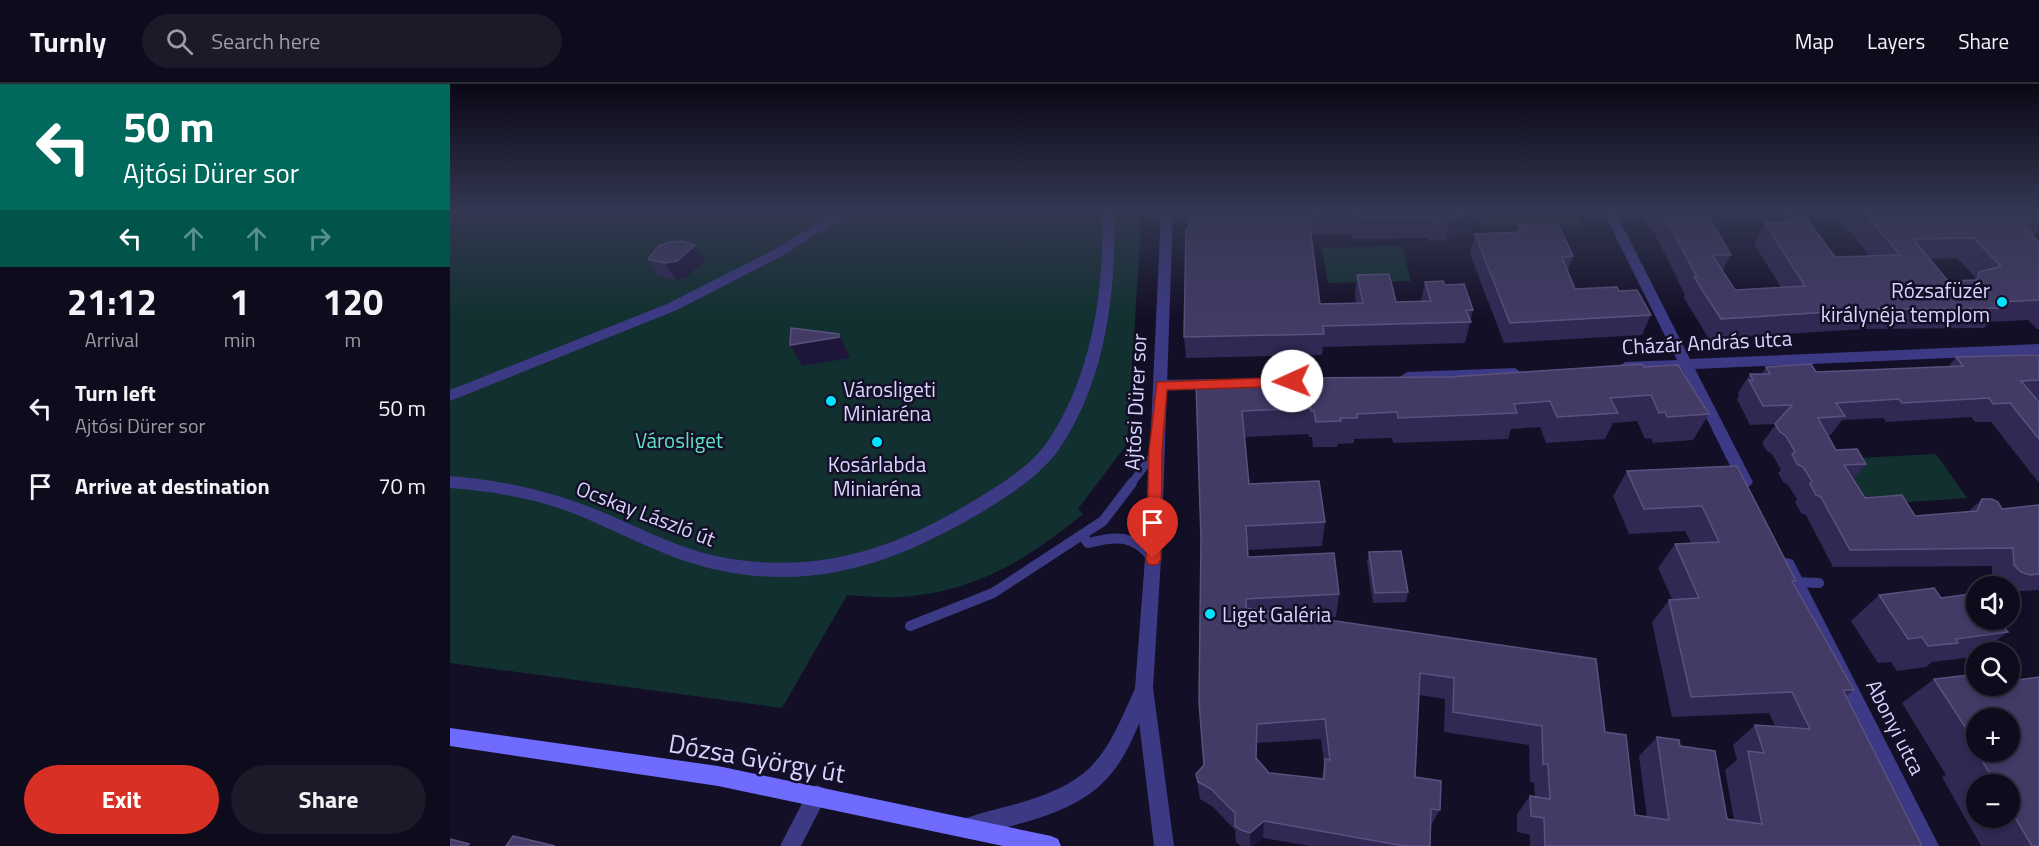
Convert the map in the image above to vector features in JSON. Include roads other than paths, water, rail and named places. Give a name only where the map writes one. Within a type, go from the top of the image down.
[{"type":"main road","name":"Dózsa György út","points":[[450,737],[718,776],[1051,846]]},
{"type":"street","points":[[450,396],[672,307],[788,247]]},
{"type":"street","name":"Ocskay László út","points":[[450,482],[513,490],[549,498],[672,549],[723,564],[751,568],[790,570],[849,564],[909,546],[942,530],[1005,490],[1047,455],[1058,439],[1078,403],[1090,367],[1104,291],[1106,247]]},
{"type":"street","name":"Ajtósi Dürer sor","points":[[1164,846],[1144,688],[1153,559],[1166,247]]},
{"type":"street","points":[[1627,247],[1754,499]]},
{"type":"street","name":"Cházár András utca","points":[[1614,368],[2039,348]]},
{"type":"street","points":[[1388,378],[1531,372]]},
{"type":"street","points":[[1161,385],[1233,383]]},
{"type":"street","name":"Abonyi utca","points":[[1780,551],[1929,846]]},
{"type":"street","points":[[968,827],[1057,800],[1082,788],[1104,769],[1122,737],[1144,688]]},
{"type":"street","points":[[790,846],[817,795]]},
{"type":"lane","points":[[910,626],[993,593],[1103,521],[1156,451]]},
{"type":"lane","points":[[1082,535],[1088,543],[1100,540],[1131,540],[1140,544],[1153,559]]},
{"type":"lane","points":[[1796,582],[1819,583]]},
{"type":"place","name":"Rózsafüzér királynéja templom","points":[[2002,302]]},
{"type":"place","name":"Városligeti Miniaréna","points":[[831,401]]},
{"type":"place","name":"Kosárlabda Miniaréna","points":[[877,442]]},
{"type":"place","name":"Liget Galéria","points":[[1210,614]]},
{"type":"park label","name":"Városliget","points":[[679,440]]}]
